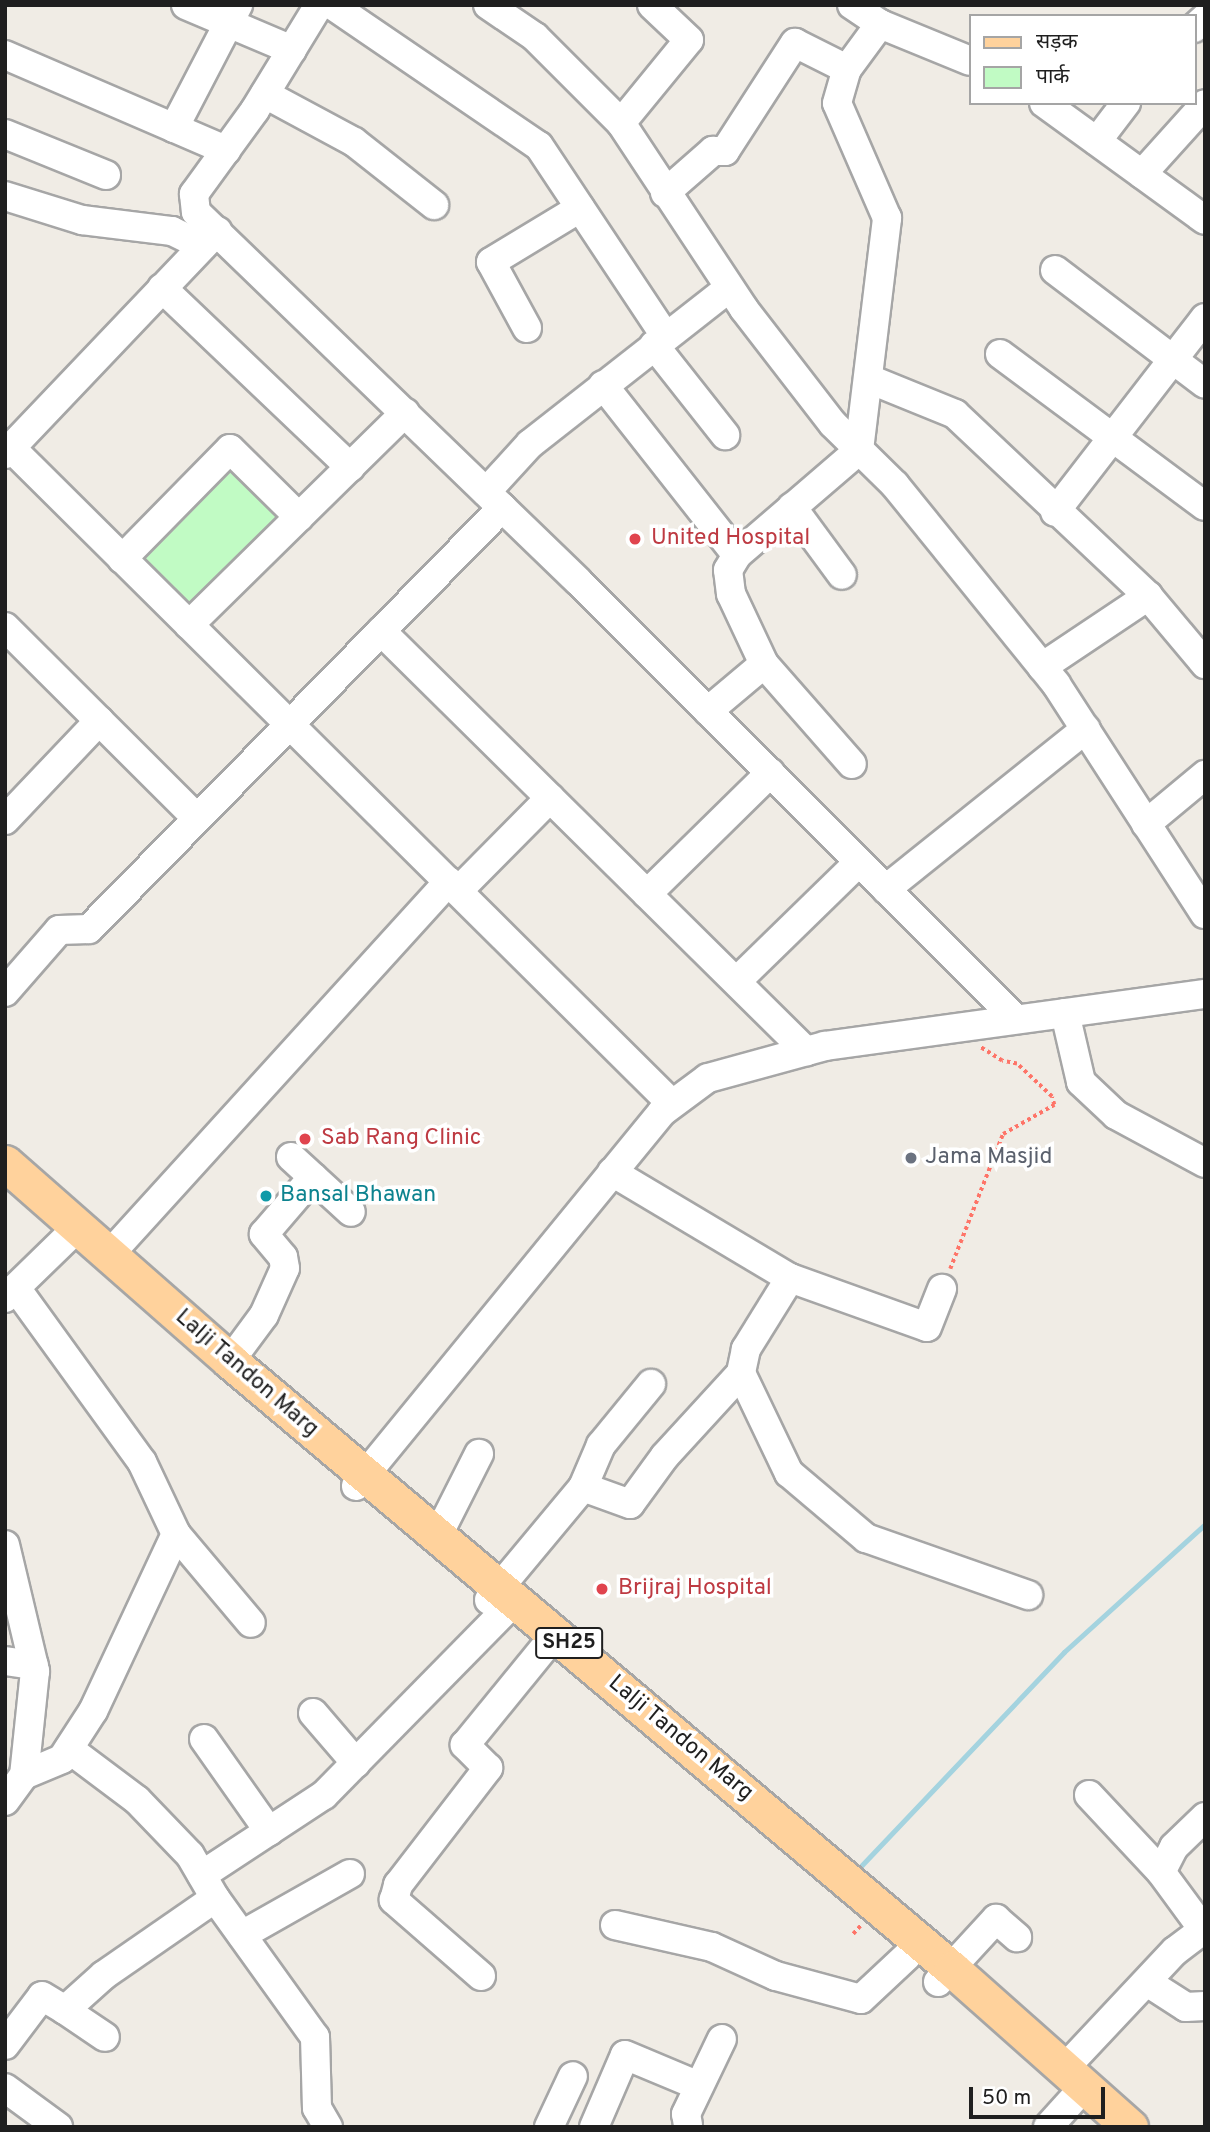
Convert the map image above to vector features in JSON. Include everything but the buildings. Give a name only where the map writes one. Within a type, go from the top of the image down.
[{"type":"main road","name":"Lalji Tandon Marg","points":[[5,1163],[74,1231],[360,1481],[1074,2085],[1130,2127]]},
{"type":"main road","name":"Lalji Tandon Marg","points":[[5,1178],[109,1255],[360,1481],[438,1535],[545,1647],[698,1766],[907,1956],[945,1975]]},
{"type":"main road","name":"Lalji Tandon Marg","points":[[1074,2085],[1107,2127]]},
{"type":"street","points":[[186,5],[234,15],[292,50]]},
{"type":"street","points":[[319,5],[265,94],[194,194],[196,212],[210,238],[405,413],[1016,1019]]},
{"type":"street","points":[[332,5],[539,146],[580,208],[660,341],[725,435]]},
{"type":"street","points":[[488,5],[535,37],[621,123],[730,288],[832,424],[895,485],[1042,667],[1086,729],[1205,914]]},
{"type":"street","points":[[621,123],[689,40],[652,5]]},
{"type":"street","points":[[852,5],[889,19],[968,60]]},
{"type":"street","points":[[174,128],[234,15]]},
{"type":"street","points":[[852,764],[764,664],[731,594],[728,570],[737,555],[859,450],[887,218],[837,103],[847,69],[889,19]]},
{"type":"street","points":[[665,193],[713,151],[724,150],[794,43],[847,69]]},
{"type":"street","points":[[5,55],[226,150]]},
{"type":"street","points":[[265,94],[354,142],[435,205]]},
{"type":"street","points":[[1142,174],[1205,104]]},
{"type":"street","points":[[1047,105],[1204,218]]},
{"type":"street","points":[[1097,141],[1124,105]]},
{"type":"street","points":[[5,134],[106,175]]},
{"type":"street","points":[[5,196],[82,220],[210,238]]},
{"type":"street","points":[[527,328],[491,262],[580,208]]},
{"type":"street","points":[[210,238],[8,451],[122,559],[672,1104]]},
{"type":"street","points":[[1055,270],[1205,384]]},
{"type":"street","points":[[162,288],[350,467]]},
{"type":"street","points":[[5,992],[59,930],[89,929],[381,631],[494,500],[530,444],[730,288]]},
{"type":"street","points":[[1055,512],[1205,318]]},
{"type":"street","points":[[1000,354],[1205,506]]},
{"type":"street","points":[[869,379],[954,414],[1055,512],[1148,596],[1205,664]]},
{"type":"street","points":[[603,385],[737,555]]},
{"type":"street","points":[[189,625],[405,413]]},
{"type":"street","points":[[122,559],[230,449],[299,517]]},
{"type":"street","points":[[792,507],[842,575]]},
{"type":"street","points":[[1042,667],[1148,596]]},
{"type":"street","points":[[5,627],[197,818]]},
{"type":"street","points":[[381,631],[806,1051]]},
{"type":"street","points":[[708,711],[764,664]]},
{"type":"street","points":[[5,821],[99,721]]},
{"type":"street","points":[[886,889],[1086,729]]},
{"type":"street","points":[[647,894],[770,773]]},
{"type":"street","points":[[1146,824],[1205,775]]},
{"type":"street","points":[[109,1255],[453,886],[550,798]]},
{"type":"street","points":[[737,981],[859,862]]},
{"type":"street","points":[[360,1481],[612,1172],[672,1104],[708,1077],[806,1051],[1016,1019],[1205,995]]},
{"type":"street","points":[[1066,1013],[1081,1082],[1116,1115],[1205,1163]]},
{"type":"street","points":[[291,1157],[351,1212]]},
{"type":"street","points":[[612,1172],[790,1278],[927,1327],[942,1289]]},
{"type":"street","points":[[229,1361],[264,1315],[285,1268],[283,1257],[264,1234],[313,1177]]},
{"type":"street","points":[[74,1231],[10,1293],[142,1462],[176,1534],[251,1623]]},
{"type":"street","points":[[583,1487],[630,1504],[665,1457],[741,1373],[746,1349],[790,1278]]},
{"type":"street","points":[[741,1373],[789,1473],[866,1538],[1028,1595]]},
{"type":"street","points":[[65,2010],[209,1887],[269,1831],[324,1795],[356,1763],[498,1599],[583,1487],[601,1445],[651,1384]]},
{"type":"street","points":[[438,1535],[479,1454]]},
{"type":"street","points":[[24,1775],[62,1759],[93,1711],[176,1534]]},
{"type":"street","points":[[5,1545],[34,1665],[31,1740],[24,1775],[5,1801]]},
{"type":"street","points":[[481,1976],[394,1900],[398,1885],[488,1768],[465,1745],[545,1647]]},
{"type":"street","points":[[5,1661],[34,1665]]},
{"type":"street","points":[[313,1713],[356,1763]]},
{"type":"street","points":[[204,1739],[269,1831]]},
{"type":"street","points":[[69,1749],[136,1800],[190,1855],[242,1936],[315,2037],[317,2108],[328,2127]]},
{"type":"street","points":[[1048,2127],[1074,2085],[1147,1982],[1175,1951],[1204,1931],[1161,1872],[1089,1795]]},
{"type":"street","points":[[1161,1872],[1174,1847],[1205,1817]]},
{"type":"street","points":[[242,1936],[350,1874]]},
{"type":"street","points":[[945,1975],[996,1919],[1017,1937]]},
{"type":"street","points":[[615,1925],[712,1947],[776,1976],[820,1992],[861,1999],[907,1956]]},
{"type":"street","points":[[1147,1982],[1186,2007],[1205,2006]]},
{"type":"street","points":[[5,2045],[42,1996],[104,2037]]},
{"type":"street","points":[[689,2126],[686,2114],[722,2039]]},
{"type":"street","points":[[594,2127],[625,2054],[699,2086]]},
{"type":"street","points":[[549,2127],[573,2077]]},
{"type":"street","points":[[5,2088],[58,2127]]},
{"type":"path","points":[[942,1289],[1003,1134],[1054,1105],[1052,1097],[1017,1064],[1002,1061],[954,1028]]},
{"type":"green space","points":[[231,469],[278,515],[190,606],[143,560]]},
{"type":"waterway","points":[[861,1866],[1064,1652],[1205,1524]]},
{"type":"place","name":"United Hospital","points":[[635,539]]},
{"type":"place","name":"Sab Rang Clinic","points":[[305,1139]]},
{"type":"place","name":"Jama Masjid","points":[[911,1158]]},
{"type":"place","name":"Bansal Bhawan","points":[[266,1196]]},
{"type":"place","name":"Brijraj Hospital","points":[[602,1589]]}]
